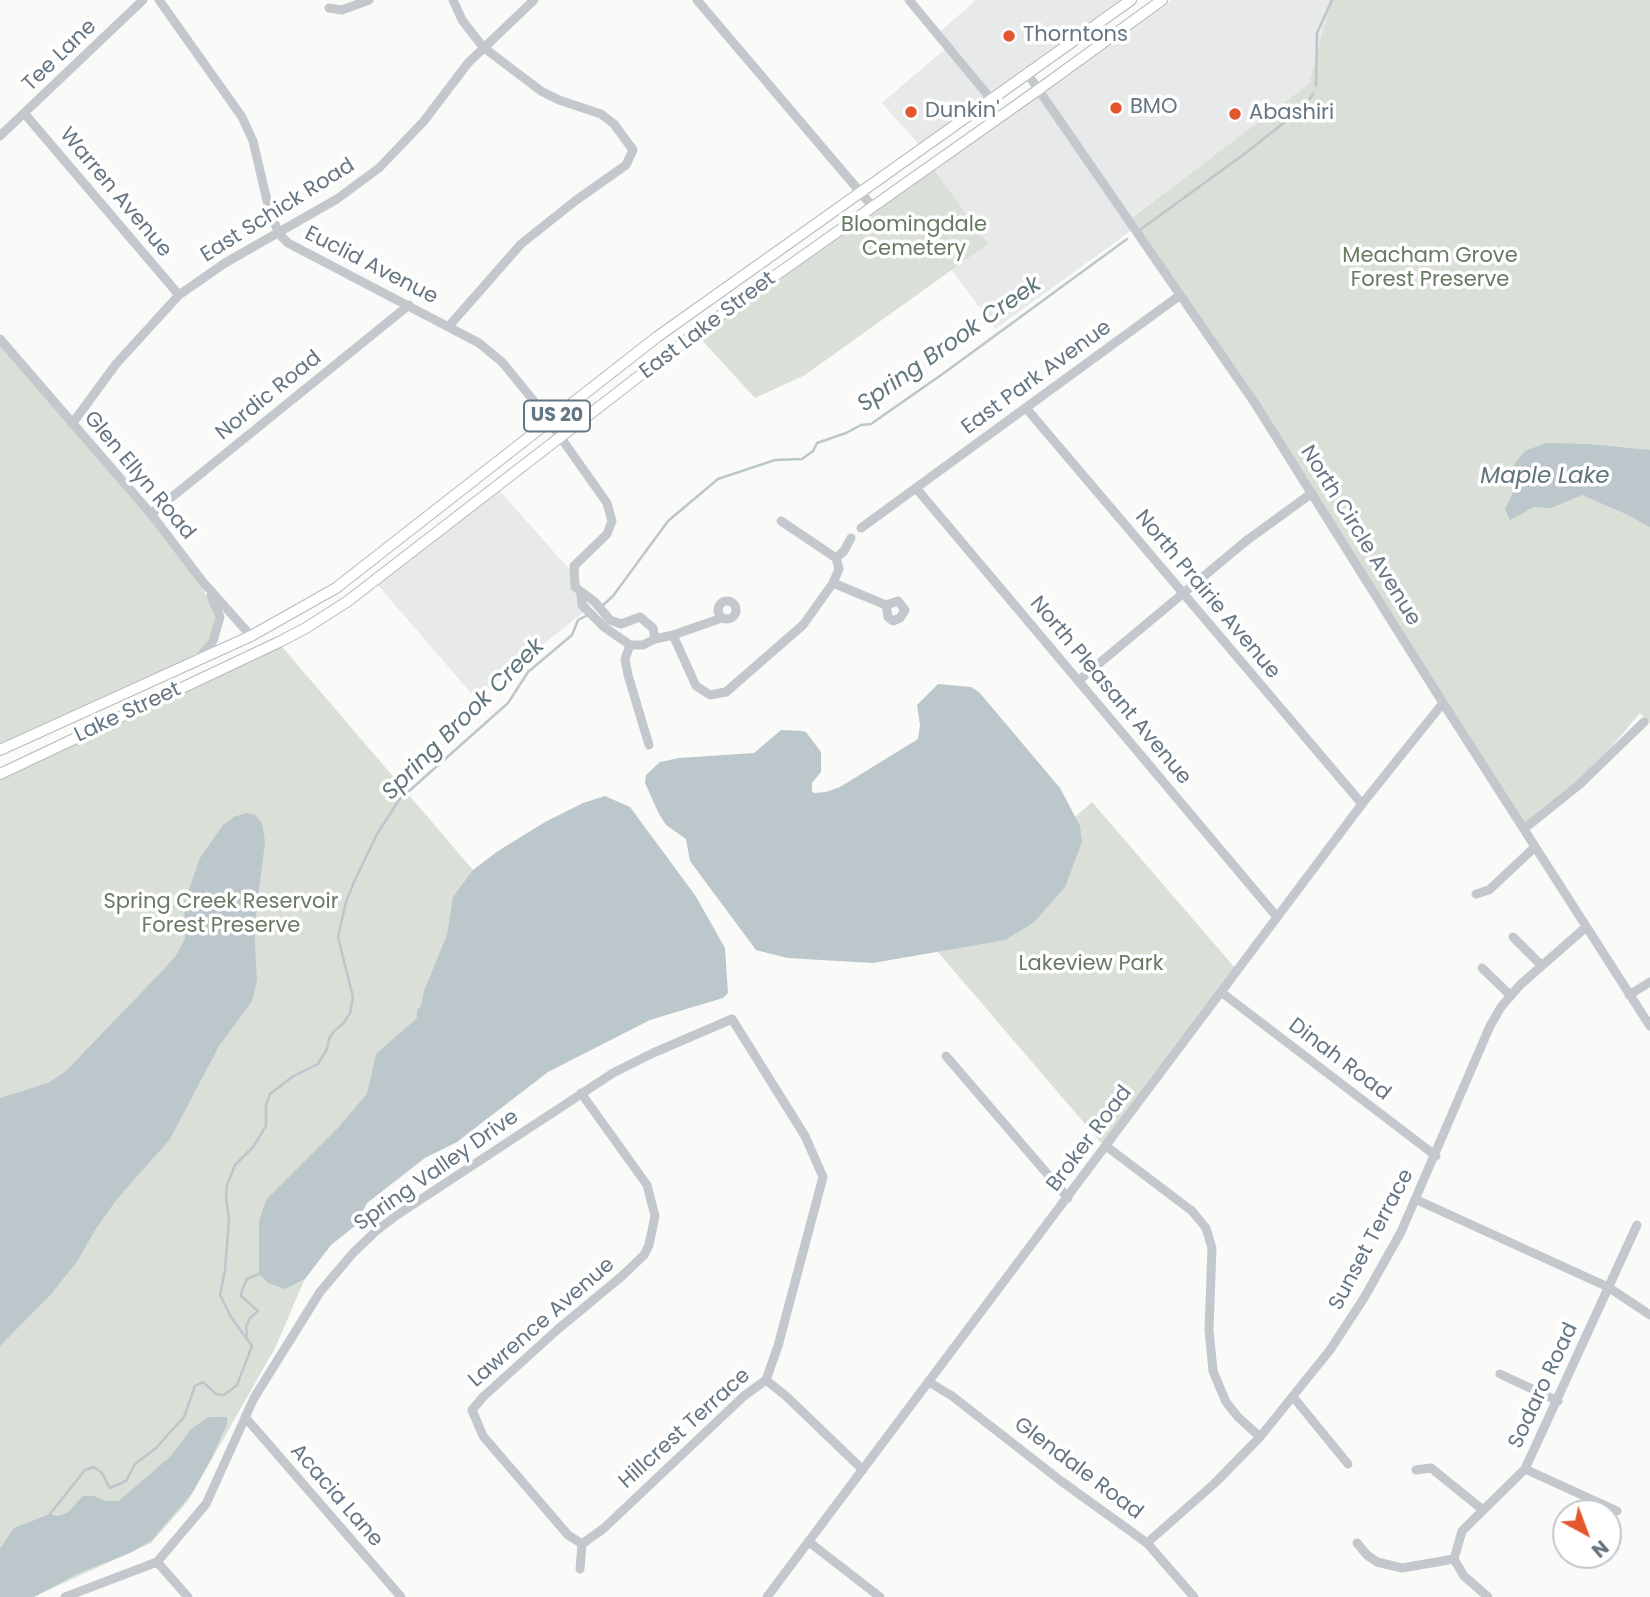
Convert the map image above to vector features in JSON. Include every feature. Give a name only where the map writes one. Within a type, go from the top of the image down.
[{"type":"main road","name":"East Lake Street","points":[[251,636],[336,588],[657,337],[1131,0]]},
{"type":"main road","name":"East Lake Street","points":[[256,653],[306,628],[348,601],[681,345],[1162,0]]},
{"type":"main road","points":[[251,636],[256,653]]},
{"type":"main road","name":"Lake Street","points":[[0,750],[251,636]]},
{"type":"main road","name":"Lake Street","points":[[0,774],[256,653]]},
{"type":"street","name":"Tee Lane","points":[[0,136],[143,0]]},
{"type":"street","name":"Euclid Avenue","points":[[159,0],[246,123],[253,141],[269,209],[279,234],[288,243],[449,326],[491,351],[562,438],[607,503],[612,521],[607,534],[573,566],[575,587],[581,593]]},
{"type":"street","points":[[329,8],[342,10],[369,0]]},
{"type":"street","points":[[449,326],[521,244],[626,165],[636,150],[614,124],[601,114],[541,91],[483,47],[462,20],[453,0]]},
{"type":"street","name":"East Schick Road","points":[[72,424],[116,363],[179,295],[225,263],[337,199],[390,158],[424,121],[461,71],[534,0]]},
{"type":"street","points":[[697,0],[872,206]]},
{"type":"street","points":[[908,0],[990,99]]},
{"type":"street","name":"North Circle Avenue","points":[[1027,74],[1256,405],[1650,1026]]},
{"type":"street","name":"Warren Avenue","points":[[24,113],[179,295]]},
{"type":"street","name":"East Park Avenue","points":[[861,528],[1179,296]]},
{"type":"street","name":"Nordic Road","points":[[151,514],[409,305]]},
{"type":"street","name":"Glen Ellyn Road","points":[[0,339],[151,514],[203,582],[251,636]]},
{"type":"street","name":"North Prairie Avenue","points":[[1026,408],[1362,804]]},
{"type":"street","name":"North Pleasant Avenue","points":[[916,488],[1278,917]]},
{"type":"street","points":[[1078,681],[1246,541],[1312,493]]},
{"type":"street","points":[[673,635],[696,686],[710,695],[726,692],[803,625],[833,583],[839,569],[836,558],[781,521]]},
{"type":"street","points":[[836,558],[844,551],[851,538]]},
{"type":"street","points":[[196,661],[213,641],[220,617],[203,582]]},
{"type":"street","points":[[833,583],[886,605]]},
{"type":"street","points":[[581,593],[596,604],[599,615],[630,645],[643,645],[722,618]]},
{"type":"street","points":[[581,593],[582,605],[586,610],[621,624],[640,617],[653,628],[655,639]]},
{"type":"street","points":[[630,645],[625,659],[628,675],[649,745]]},
{"type":"street","name":"Broker Road","points":[[767,1597],[1362,804],[1443,703]]},
{"type":"street","points":[[1524,829],[1580,784],[1644,722]]},
{"type":"street","points":[[1476,894],[1489,890],[1535,848]]},
{"type":"street","name":"Sunset Terrace","points":[[1147,1543],[1215,1483],[1260,1437],[1331,1350],[1364,1298],[1417,1200],[1490,1026],[1510,995],[1586,927]]},
{"type":"street","points":[[1513,937],[1541,965]]},
{"type":"street","points":[[1482,968],[1510,995]]},
{"type":"street","points":[[1629,995],[1650,982]]},
{"type":"street","name":"Dinah Road","points":[[1221,992],[1436,1156]]},
{"type":"street","name":"Spring Valley Drive","points":[[65,1597],[157,1562],[206,1504],[245,1417],[320,1292],[361,1245],[397,1215],[581,1093],[653,1053],[732,1019],[805,1136],[822,1177],[806,1240]]},
{"type":"street","points":[[946,1056],[1068,1198]]},
{"type":"street","name":"Lawrence Avenue","points":[[581,1093],[643,1177],[652,1198],[655,1216],[652,1238],[644,1255],[635,1264],[483,1396],[472,1410],[483,1436],[568,1535],[582,1544]]},
{"type":"street","points":[[1106,1146],[1192,1211],[1206,1228],[1212,1248],[1209,1331],[1213,1371],[1226,1402],[1237,1417],[1260,1437]]},
{"type":"street","points":[[1417,1200],[1608,1287],[1650,1315]]},
{"type":"street","name":"Sodaro Road","points":[[1454,1559],[1462,1531],[1525,1469],[1637,1225]]},
{"type":"street","name":"Hillcrest Terrace","points":[[582,1544],[603,1529],[744,1396],[766,1380],[778,1346],[806,1240]]},
{"type":"street","points":[[1500,1374],[1558,1401]]},
{"type":"street","points":[[766,1380],[863,1470]]},
{"type":"street","name":"Glendale Road","points":[[929,1382],[952,1396],[1061,1481],[1147,1543],[1194,1597]]},
{"type":"street","points":[[1294,1398],[1348,1464]]},
{"type":"street","name":"Acacia Lane","points":[[245,1417],[401,1597]]},
{"type":"street","points":[[1416,1470],[1431,1468],[1483,1510]]},
{"type":"street","points":[[1525,1469],[1591,1499]]},
{"type":"street","points":[[809,1542],[880,1597]]},
{"type":"street","points":[[1357,1543],[1377,1562],[1402,1568],[1454,1559],[1464,1576],[1482,1595]]},
{"type":"street","points":[[580,1569],[582,1544]]},
{"type":"street","points":[[157,1562],[188,1597]]},
{"type":"shaded area","points":[[976,0],[1127,0],[921,147],[882,103],[946,48],[936,35]]},
{"type":"shaded area","points":[[1171,0],[1331,0],[1310,84],[1130,218],[1045,92]]},
{"type":"shaded area","points":[[1037,94],[1131,231],[995,329],[952,270],[987,244],[932,167]]},
{"type":"shaded area","points":[[500,491],[578,579],[582,590],[598,600],[476,699],[377,584]]},
{"type":"green space","name":"Meacham Grove Forest Preserve","points":[[1331,0],[1650,0],[1650,724],[1640,713],[1580,784],[1524,829],[1256,405],[1127,221],[1309,84]]},
{"type":"green space","name":"Bloomingdale Cemetery","points":[[932,167],[988,244],[805,375],[755,398],[699,337]]},
{"type":"green space","points":[[0,344],[148,517],[201,585],[215,614],[209,640],[194,657],[0,748]]},
{"type":"green space","name":"Spring Creek Reservoir Forest Preserve","points":[[278,642],[473,870],[446,952],[275,1348],[188,1501],[151,1543],[33,1597],[0,1597],[0,775]]},
{"type":"green space","name":"Lakeview Park","points":[[1092,802],[1236,969],[1103,1145],[931,944]]},
{"type":"water","name":"Maple Lake","points":[[1546,443],[1650,450],[1650,527],[1582,495],[1551,508],[1534,507],[1510,520],[1505,509],[1513,493],[1510,478],[1515,463],[1525,451]]},
{"type":"water","points":[[938,684],[971,687],[979,692],[1060,788],[1080,826],[1082,842],[1065,887],[1033,923],[1005,940],[873,963],[787,958],[756,950],[690,861],[686,839],[666,825],[659,814],[645,783],[646,775],[660,762],[679,758],[754,753],[781,730],[802,731],[806,732],[821,752],[821,772],[812,783],[812,791],[826,792],[840,787],[918,739],[920,725],[917,705]]},
{"type":"water","points":[[605,796],[630,807],[695,895],[725,948],[728,993],[723,998],[650,1020],[548,1072],[457,1142],[425,1158],[367,1203],[355,1226],[331,1245],[305,1279],[285,1289],[268,1283],[259,1274],[259,1221],[266,1200],[336,1130],[367,1094],[376,1054],[417,1018],[417,1010],[421,1006],[424,991],[447,935],[453,897],[473,870],[498,851],[545,822],[583,803]]},
{"type":"water","points":[[246,813],[255,815],[262,823],[265,842],[254,929],[257,980],[252,1001],[219,1046],[170,1139],[117,1199],[78,1260],[52,1293],[0,1346],[0,1098],[48,1083],[66,1071],[167,966],[185,938],[184,903],[200,858],[223,825]]},
{"type":"water","points":[[209,1417],[227,1417],[227,1424],[211,1459],[192,1493],[152,1540],[130,1553],[77,1574],[34,1597],[0,1597],[0,1549],[14,1528],[50,1514],[58,1516],[67,1513],[83,1496],[119,1501],[171,1456],[191,1429]]},
{"type":"waterway","name":"Spring Brook Creek","points":[[1316,86],[1317,33],[1332,0]]},
{"type":"waterway","name":"Spring Brook Creek","points":[[1141,229],[1243,155],[1304,107],[1313,94]]},
{"type":"waterway","name":"Spring Brook Creek","points":[[602,606],[613,596],[668,521],[718,479],[775,460],[802,459],[813,451],[817,443],[861,425],[871,424],[1127,239]]},
{"type":"waterway","name":"Spring Brook Creek","points":[[50,1514],[85,1470],[94,1467],[102,1473],[110,1488],[126,1481],[135,1464],[156,1448],[184,1417],[195,1386],[203,1382],[216,1394],[224,1395],[237,1385],[252,1346],[231,1317],[220,1295],[229,1220],[227,1185],[235,1165],[253,1147],[266,1126],[266,1105],[270,1094],[292,1077],[318,1064],[334,1031],[350,1013],[353,997],[338,937],[354,882],[377,834],[399,800],[508,703],[528,672],[572,635],[578,620],[588,615]]},
{"type":"waterway","points":[[247,1336],[246,1326],[258,1311],[241,1296],[242,1290],[247,1279],[259,1274]]},
{"type":"place","name":"Thorntons","points":[[1009,36]]},
{"type":"place","name":"BMO","points":[[1116,108]]},
{"type":"place","name":"Dunkin'","points":[[911,112]]},
{"type":"place","name":"Abashiri","points":[[1235,114]]}]
